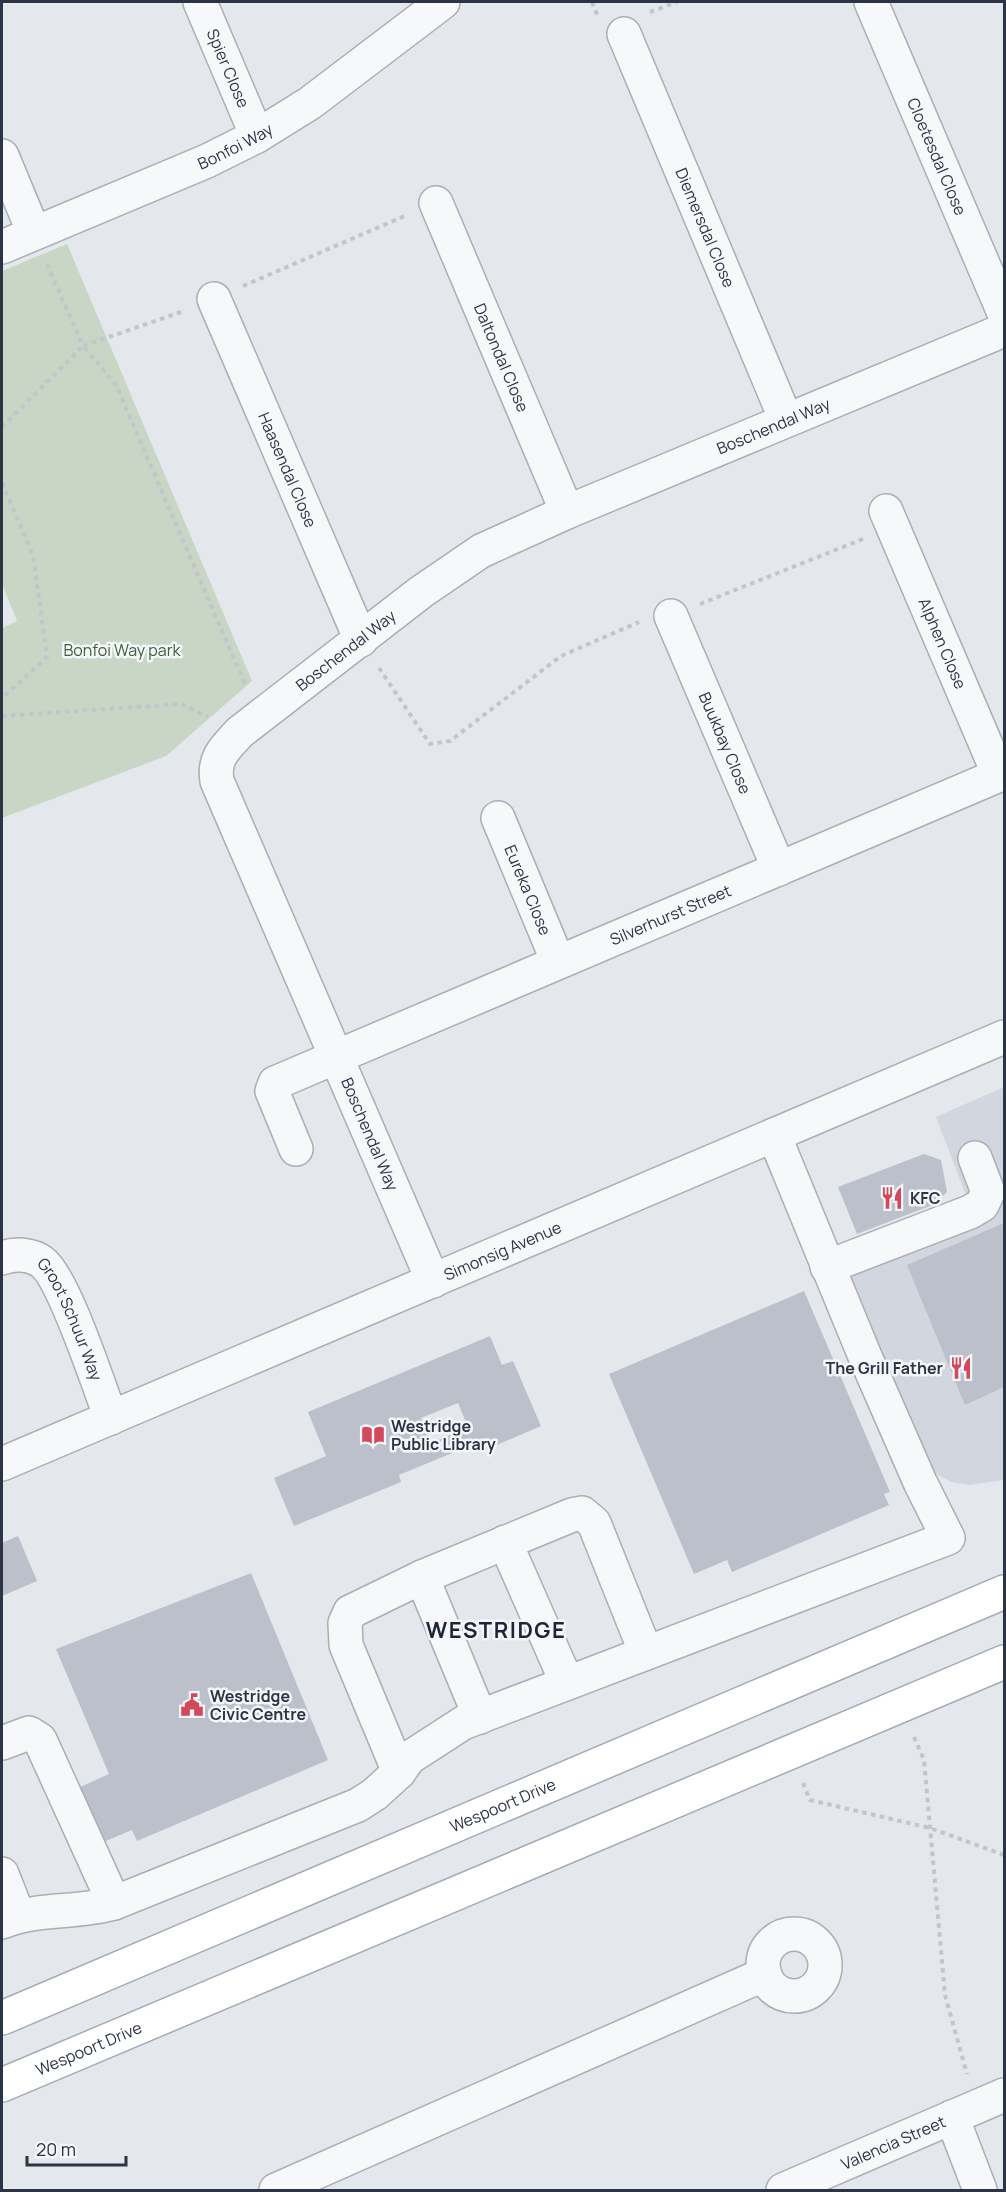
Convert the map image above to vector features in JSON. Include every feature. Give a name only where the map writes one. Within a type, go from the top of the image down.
[{"type":"main road","name":"Wespoort Drive","points":[[2,2018],[1005,1592]]},
{"type":"main road","name":"Wespoort Drive","points":[[2,2085],[1005,1662]]},
{"type":"street","name":"Spier Close","points":[[200,2],[257,136]]},
{"type":"street","name":"Bonfoi Way","points":[[2,247],[207,161],[257,136],[310,103],[443,2]]},
{"type":"street","name":"Cloetesdal Close","points":[[871,2],[1005,312]]},
{"type":"street","name":"Diemersdal Close","points":[[624,34],[786,420]]},
{"type":"street","points":[[2,156],[34,233]]},
{"type":"street","name":"Daltondal Close","points":[[436,203],[567,512]]},
{"type":"street","name":"Haasendal Close","points":[[214,299],[361,640]]},
{"type":"street","name":"Boschendal Way","points":[[433,1281],[217,782],[215,771],[220,753],[240,732],[421,592],[482,551],[567,512],[1005,330]]},
{"type":"street","name":"Alphen Close","points":[[886,511],[1002,774]]},
{"type":"street","name":"Buukbay Close","points":[[671,616],[779,869]]},
{"type":"street","name":"Silverhurst Street","points":[[297,1149],[272,1091],[273,1085],[336,1056],[1002,774]]},
{"type":"street","name":"Eureka Close","points":[[498,818],[558,962]]},
{"type":"street","name":"Simonsig Avenue","points":[[2,1464],[1005,1037]]},
{"type":"street","points":[[2,1875],[10,1919],[49,1909],[98,1907],[114,1903],[358,1805],[375,1794],[399,1772],[409,1758],[441,1735],[480,1717],[948,1538],[920,1482],[827,1267],[774,1136]]},
{"type":"street","points":[[827,1267],[970,1212],[982,1205],[988,1192],[975,1158]]},
{"type":"street","name":"Groot Schuur Way","points":[[2,1258],[26,1255],[42,1262],[58,1282],[111,1418]]},
{"type":"street","points":[[399,1772],[346,1645],[345,1623],[350,1612],[422,1577],[572,1515],[582,1513],[594,1523],[646,1653]]},
{"type":"street","points":[[505,1542],[567,1683]]},
{"type":"street","points":[[422,1577],[480,1717]]},
{"type":"street","points":[[2,1743],[29,1733],[40,1740],[114,1903]]},
{"type":"street","points":[[276,2190],[765,1974]]},
{"type":"street","name":"Valencia Street","points":[[783,2190],[1005,2095]]},
{"type":"street","points":[[952,2117],[980,2190]]},
{"type":"path","points":[[2,427],[83,346],[214,299],[436,203]]},
{"type":"path","points":[[2,716],[182,704],[240,732],[244,682],[116,385],[83,346],[34,233]]},
{"type":"path","points":[[2,483],[33,555],[46,657],[2,698]]},
{"type":"path","points":[[361,640],[430,744],[450,741],[561,656],[654,615],[671,616],[862,541],[886,511]]},
{"type":"path","points":[[901,1706],[924,1760],[945,1995],[968,2077]]},
{"type":"path","points":[[792,1752],[810,1800],[930,1828],[1005,1855]]},
{"type":"shaded area","points":[[1004,1087],[1004,1480],[969,1485],[951,1482],[933,1472],[837,1252],[967,1198],[936,1117]]},
{"type":"green space","name":"Bonfoi Way park","points":[[67,244],[252,681],[166,756],[2,818],[2,628],[17,621],[2,584],[2,271]]},
{"type":"building","name":"KFC","points":[[924,1154],[941,1160],[947,1192],[935,1204],[857,1234],[838,1187]]},
{"type":"building","points":[[1004,1223],[1004,1387],[965,1405],[907,1265]]},
{"type":"building","points":[[804,1291],[890,1492],[884,1494],[889,1505],[732,1572],[727,1560],[694,1574],[609,1374]]},
{"type":"building","name":"Westridge Public Library","points":[[490,1336],[502,1365],[513,1361],[541,1426],[478,1453],[474,1444],[399,1475],[401,1482],[294,1526],[274,1478],[326,1456],[308,1412]],"holes":[[[458,1403],[468,1427],[432,1443],[421,1418]]]},
{"type":"building","points":[[18,1536],[37,1581],[2,1596],[2,1543]]},
{"type":"building","name":"Westridge Civic Centre","points":[[251,1573],[328,1760],[137,1841],[132,1830],[101,1843],[78,1788],[109,1774],[56,1649]]},
{"type":"place","name":"KFC","points":[[892,1198]]},
{"type":"place","name":"The Grill Father","points":[[961,1368]]},
{"type":"place","name":"Westridge Public Library","points":[[373,1435]]},
{"type":"place","name":"Westridge Civic Centre","points":[[192,1705]]},
{"type":"district","name":"WESTRIDGE","points":[[496,1630]]}]
